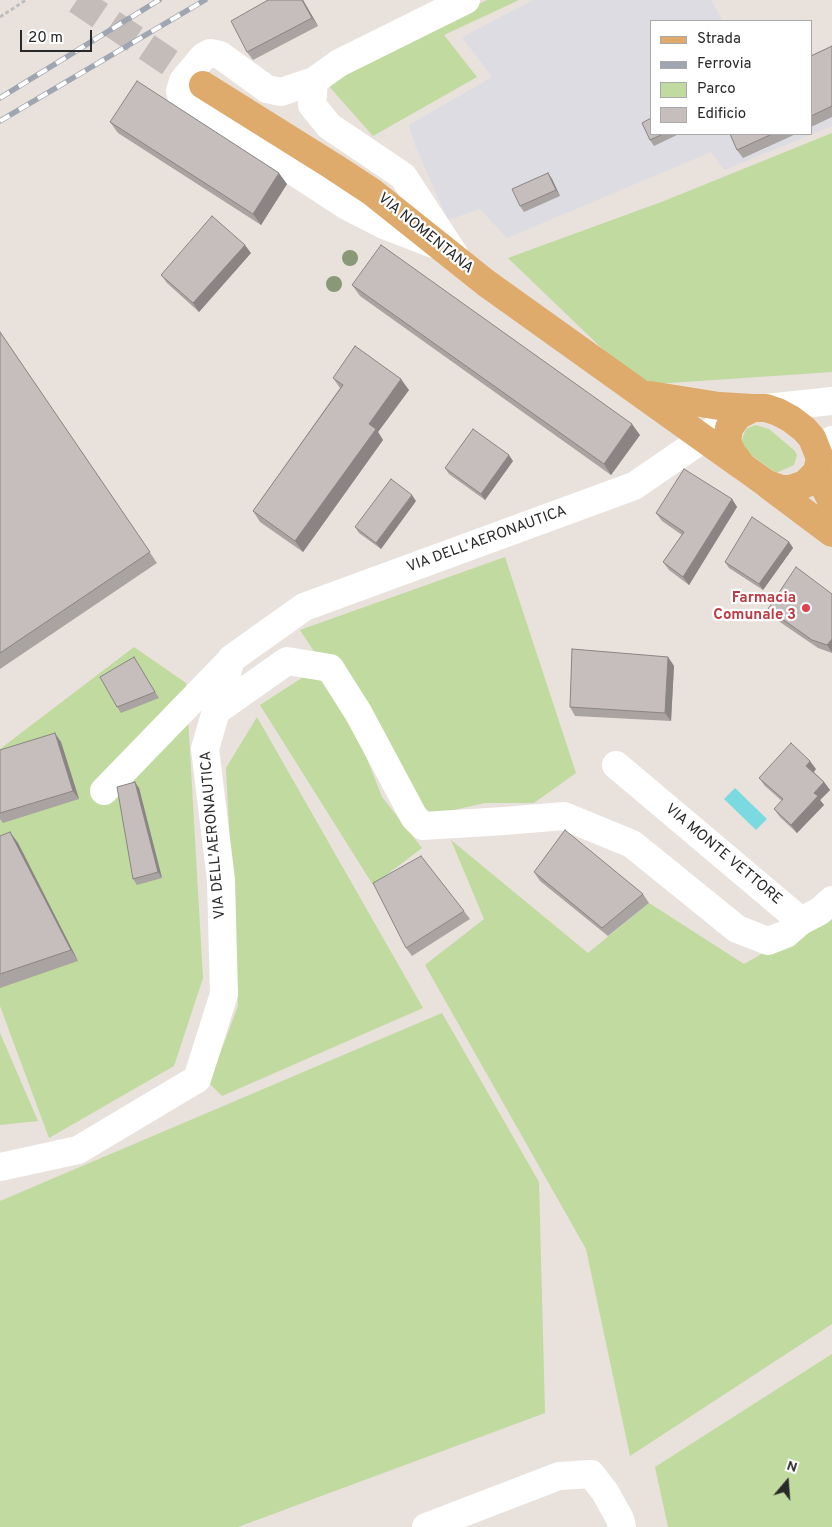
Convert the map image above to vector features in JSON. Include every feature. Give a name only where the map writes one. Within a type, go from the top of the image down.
[{"type":"main road","name":"VIA NOMENTANA","points":[[192,92],[360,184],[385,202],[460,264],[742,466]]},
{"type":"main road","name":"VIA NOMENTANA","points":[[641,393],[752,411]]},
{"type":"main road","points":[[832,502],[823,457],[812,438],[791,419],[778,412],[752,411],[729,428],[727,442],[742,466],[832,533]]},
{"type":"main road","points":[[767,484],[781,489],[791,489],[805,484],[823,457]]},
{"type":"street","points":[[192,92],[180,90],[183,81],[203,57],[210,53],[220,55],[266,89],[281,92],[314,82],[339,63],[466,0]]},
{"type":"street","points":[[314,82],[312,105],[317,112],[329,126],[403,176],[460,264]]},
{"type":"street","points":[[752,411],[832,401]]},
{"type":"street","name":"VIA DELL'AERONAUTICA","points":[[0,1167],[78,1150],[197,1079],[224,994],[220,880],[205,749],[231,659],[304,607],[634,486],[704,438],[720,424],[752,411]]},
{"type":"street","points":[[104,791],[231,659]]},
{"type":"street","points":[[216,711],[287,661],[330,668],[359,714],[414,816],[424,826],[564,816],[632,844],[737,929],[768,941],[786,934],[801,921],[820,911],[832,900]]},
{"type":"street","name":"VIA MONTE VETTORE","points":[[616,765],[801,921]]},
{"type":"street","points":[[426,1527],[559,1476],[591,1474],[605,1492],[620,1519],[622,1527]]},
{"type":"path","points":[[0,16],[26,0]]},
{"type":"shaded area","points":[[534,0],[711,0],[722,20],[650,20],[650,135],[810,135],[724,170],[711,152],[507,238],[480,209],[448,220],[415,145],[409,125],[492,77],[462,37]]},
{"type":"shaded area","points":[[832,46],[832,126],[812,134],[812,54]]},
{"type":"green space","points":[[487,0],[519,0],[444,35],[477,77],[373,136],[327,84],[378,54]]},
{"type":"green space","points":[[832,133],[832,372],[640,385],[508,258],[664,201]]},
{"type":"green space","points":[[756,425],[769,429],[795,451],[797,455],[794,465],[776,473],[747,452],[742,440],[745,431]]},
{"type":"green space","points":[[505,557],[576,773],[534,803],[485,803],[422,817],[342,695],[382,797],[422,848],[373,885],[260,705],[308,674],[340,691],[300,630]]},
{"type":"green space","points":[[134,647],[186,683],[203,978],[174,1066],[49,1138],[0,1006],[0,749]]},
{"type":"green space","points":[[257,717],[423,1008],[222,1096],[209,1083],[238,1006],[226,768]]},
{"type":"green space","points":[[451,840],[588,953],[649,903],[744,964],[832,914],[832,1324],[630,1456],[586,1249],[425,965],[484,919]]},
{"type":"green space","points":[[442,1013],[539,1182],[545,1413],[238,1527],[0,1527],[0,1201]]},
{"type":"green space","points":[[0,1033],[38,1121],[0,1125]]},
{"type":"green space","points":[[832,1354],[832,1527],[668,1527],[655,1467]]},
{"type":"water","points":[[735,788],[767,819],[756,830],[724,799]]},
{"type":"building","points":[[268,0],[302,0],[312,18],[247,52],[231,21]]},
{"type":"building","points":[[832,46],[832,106],[812,116],[812,56]]},
{"type":"building","points":[[137,81],[279,173],[253,214],[110,122]]},
{"type":"building","points":[[650,119],[650,135],[661,135],[650,140],[642,123]]},
{"type":"building","points":[[730,135],[770,135],[737,150]]},
{"type":"building","points":[[548,173],[556,190],[520,206],[512,189]]},
{"type":"building","points":[[212,216],[245,245],[193,303],[161,275]]},
{"type":"building","points":[[381,245],[632,424],[604,464],[352,285]]},
{"type":"building","points":[[0,332],[150,552],[0,653]]},
{"type":"building","points":[[355,346],[401,379],[369,424],[376,429],[295,541],[253,511],[343,385],[333,378]]},
{"type":"building","points":[[473,429],[509,455],[481,494],[445,468]]},
{"type":"building","points":[[684,469],[732,499],[683,577],[663,562],[684,532],[656,513]]},
{"type":"building","points":[[391,479],[412,495],[376,543],[355,527]]},
{"type":"building","points":[[752,517],[789,542],[759,584],[725,562]]},
{"type":"building","name":"Farmacia Comunale 3","points":[[796,567],[832,594],[832,639],[827,645],[812,640],[768,609]]},
{"type":"building","points":[[572,649],[668,657],[665,713],[570,707]]},
{"type":"building","points":[[134,657],[155,692],[117,707],[100,677]]},
{"type":"building","points":[[55,733],[73,791],[0,813],[0,750]]},
{"type":"building","points":[[791,743],[810,761],[806,766],[824,782],[814,793],[818,796],[791,825],[774,809],[783,799],[759,778]]},
{"type":"building","points":[[135,782],[158,872],[133,879],[117,787]]},
{"type":"building","points":[[565,830],[643,894],[602,928],[534,872]]},
{"type":"building","points":[[10,832],[71,950],[0,974],[0,836]]},
{"type":"building","points":[[421,856],[464,911],[406,948],[373,883]]},
{"type":"tunnel","points":[[77,0],[203,85]]},
{"type":"railway","points":[[0,98],[159,0]]},
{"type":"railway","points":[[0,121],[205,0]]},
{"type":"place","name":"Farmacia Comunale 3","points":[[806,608]]}]
